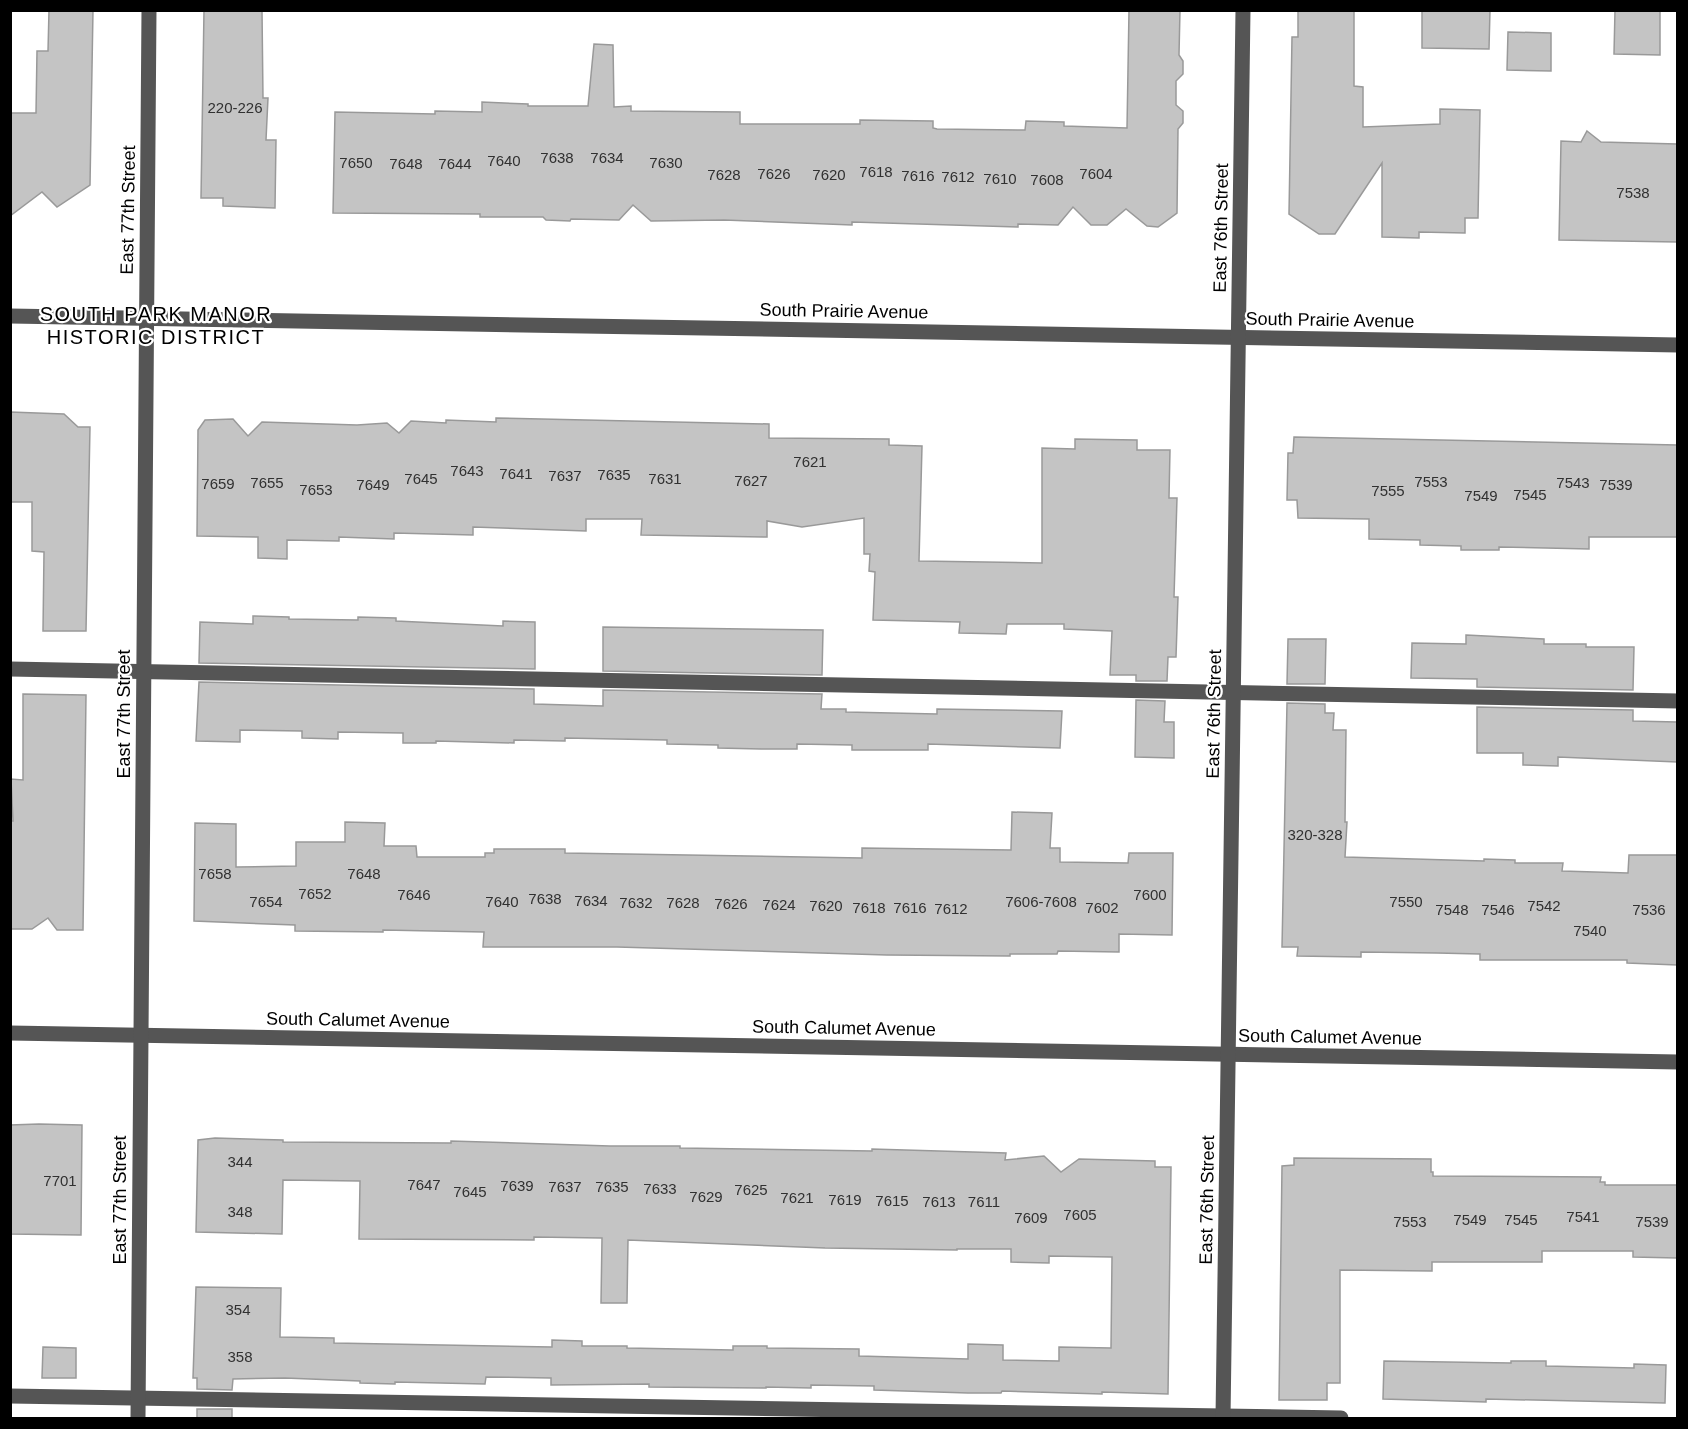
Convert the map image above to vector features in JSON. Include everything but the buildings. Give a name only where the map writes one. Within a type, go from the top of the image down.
[{"type":"street","name":"East 77th Street","points":[[138,1419],[149,10]]},
{"type":"street","name":"East 76th Street","points":[[1223,1418],[1243,10]]},
{"type":"street","name":"South Prairie Avenue","points":[[10,316],[1677,345]]},
{"type":"street","points":[[10,669],[1677,702]]},
{"type":"street","name":"South Calumet Avenue","points":[[10,1033],[1677,1062]]},
{"type":"street","points":[[10,1396],[1341,1419]]},
{"type":"district","name":"SOUTH PARK MANOR HISTORIC DISTRICT","points":[[156,326]]}]
